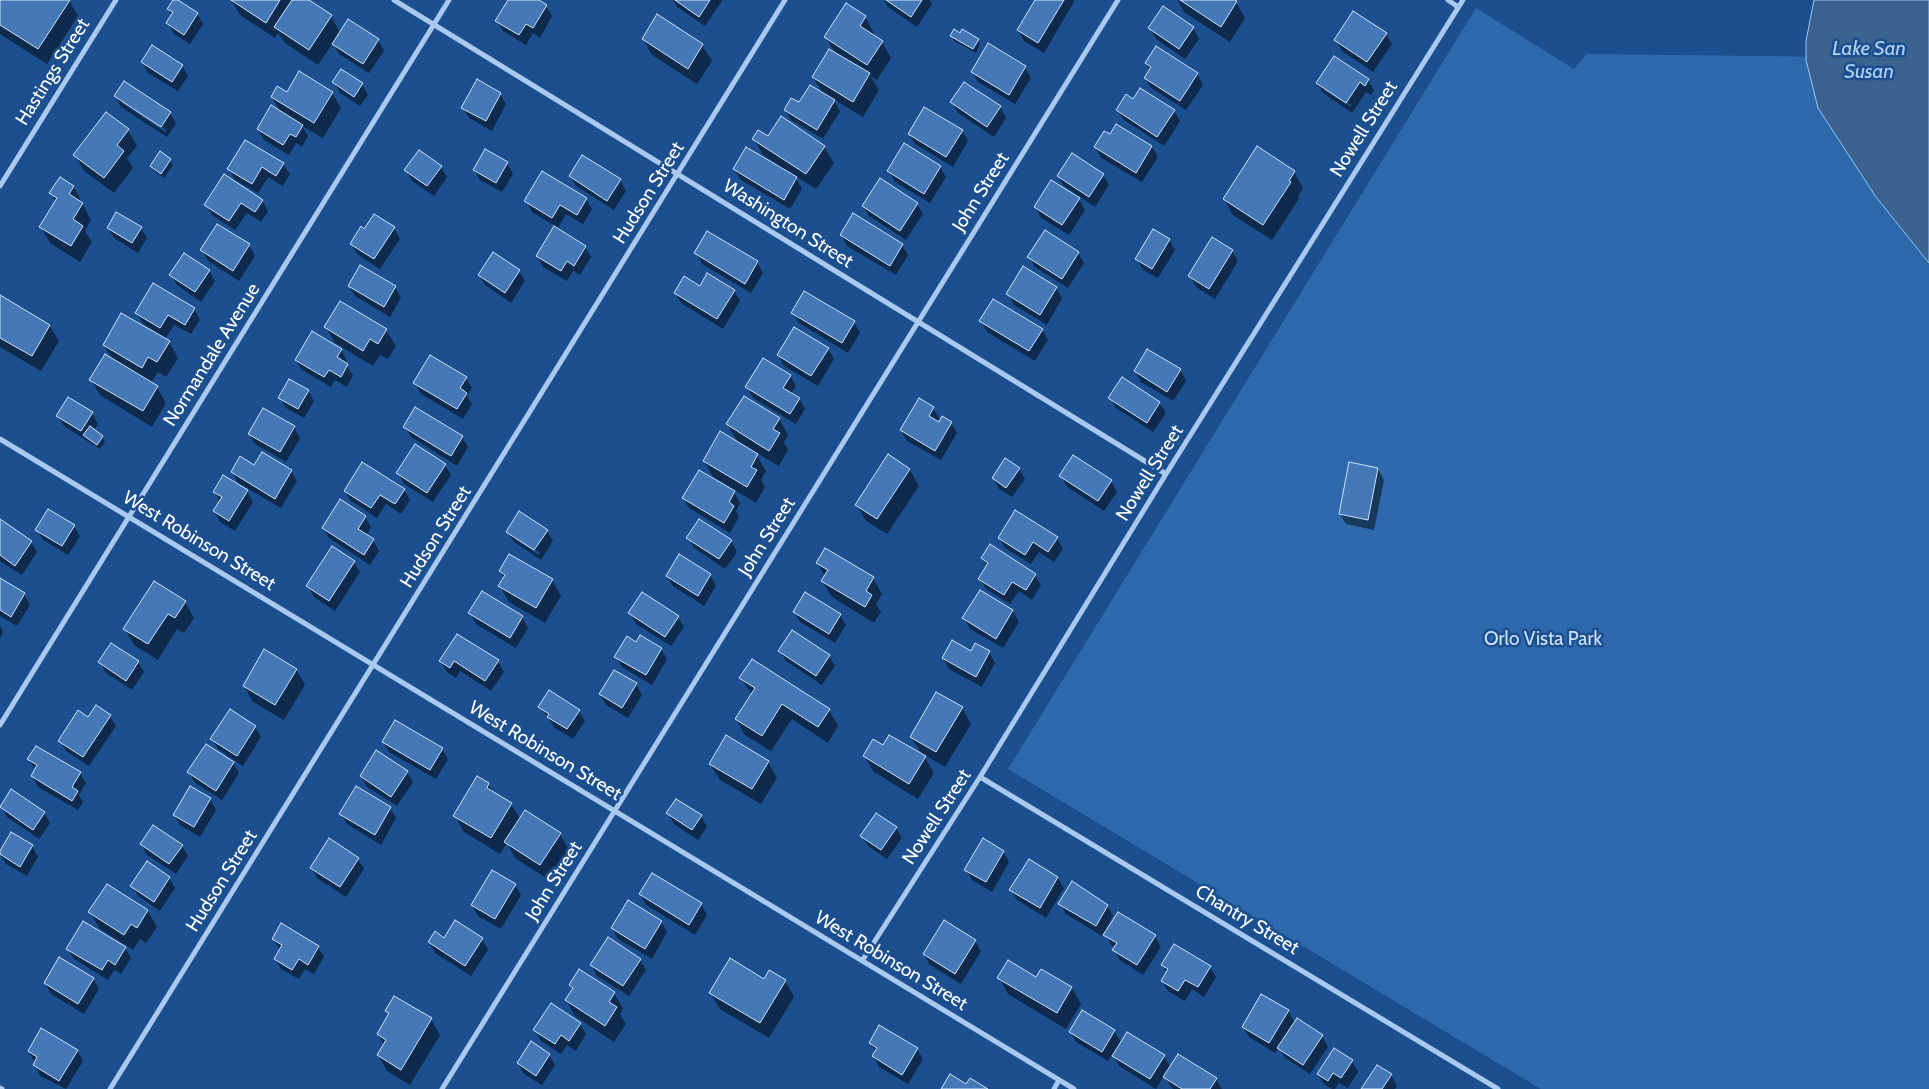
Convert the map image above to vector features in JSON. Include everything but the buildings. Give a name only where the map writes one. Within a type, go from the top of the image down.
[{"type":"street","name":"Hastings Street","points":[[0,186],[116,0]]},
{"type":"street","name":"Washington Street","points":[[394,0],[679,173],[1166,474]]},
{"type":"street","name":"Normandale Avenue","points":[[0,725],[450,0]]},
{"type":"street","name":"Hudson Street","points":[[110,1089],[785,0]]},
{"type":"street","name":"John Street","points":[[442,1089],[1118,0]]},
{"type":"street","points":[[1448,0],[1458,7]]},
{"type":"street","name":"Nowell Street","points":[[862,961],[980,777],[1166,474],[1462,0]]},
{"type":"street","name":"West Robinson Street","points":[[0,439],[1074,1089]]},
{"type":"street","name":"Chantry Street","points":[[980,777],[1498,1089]]},
{"type":"street","points":[[1054,1089],[1060,1080]]},
{"type":"green space","name":"Orlo Vista Park","points":[[1476,8],[1574,69],[1586,54],[1929,58],[1929,1089],[1541,1089],[1008,769]]},
{"type":"water","name":"Lake San Susan","points":[[1814,0],[1929,0],[1929,263],[1876,197],[1818,108],[1806,60],[1806,41]]}]
